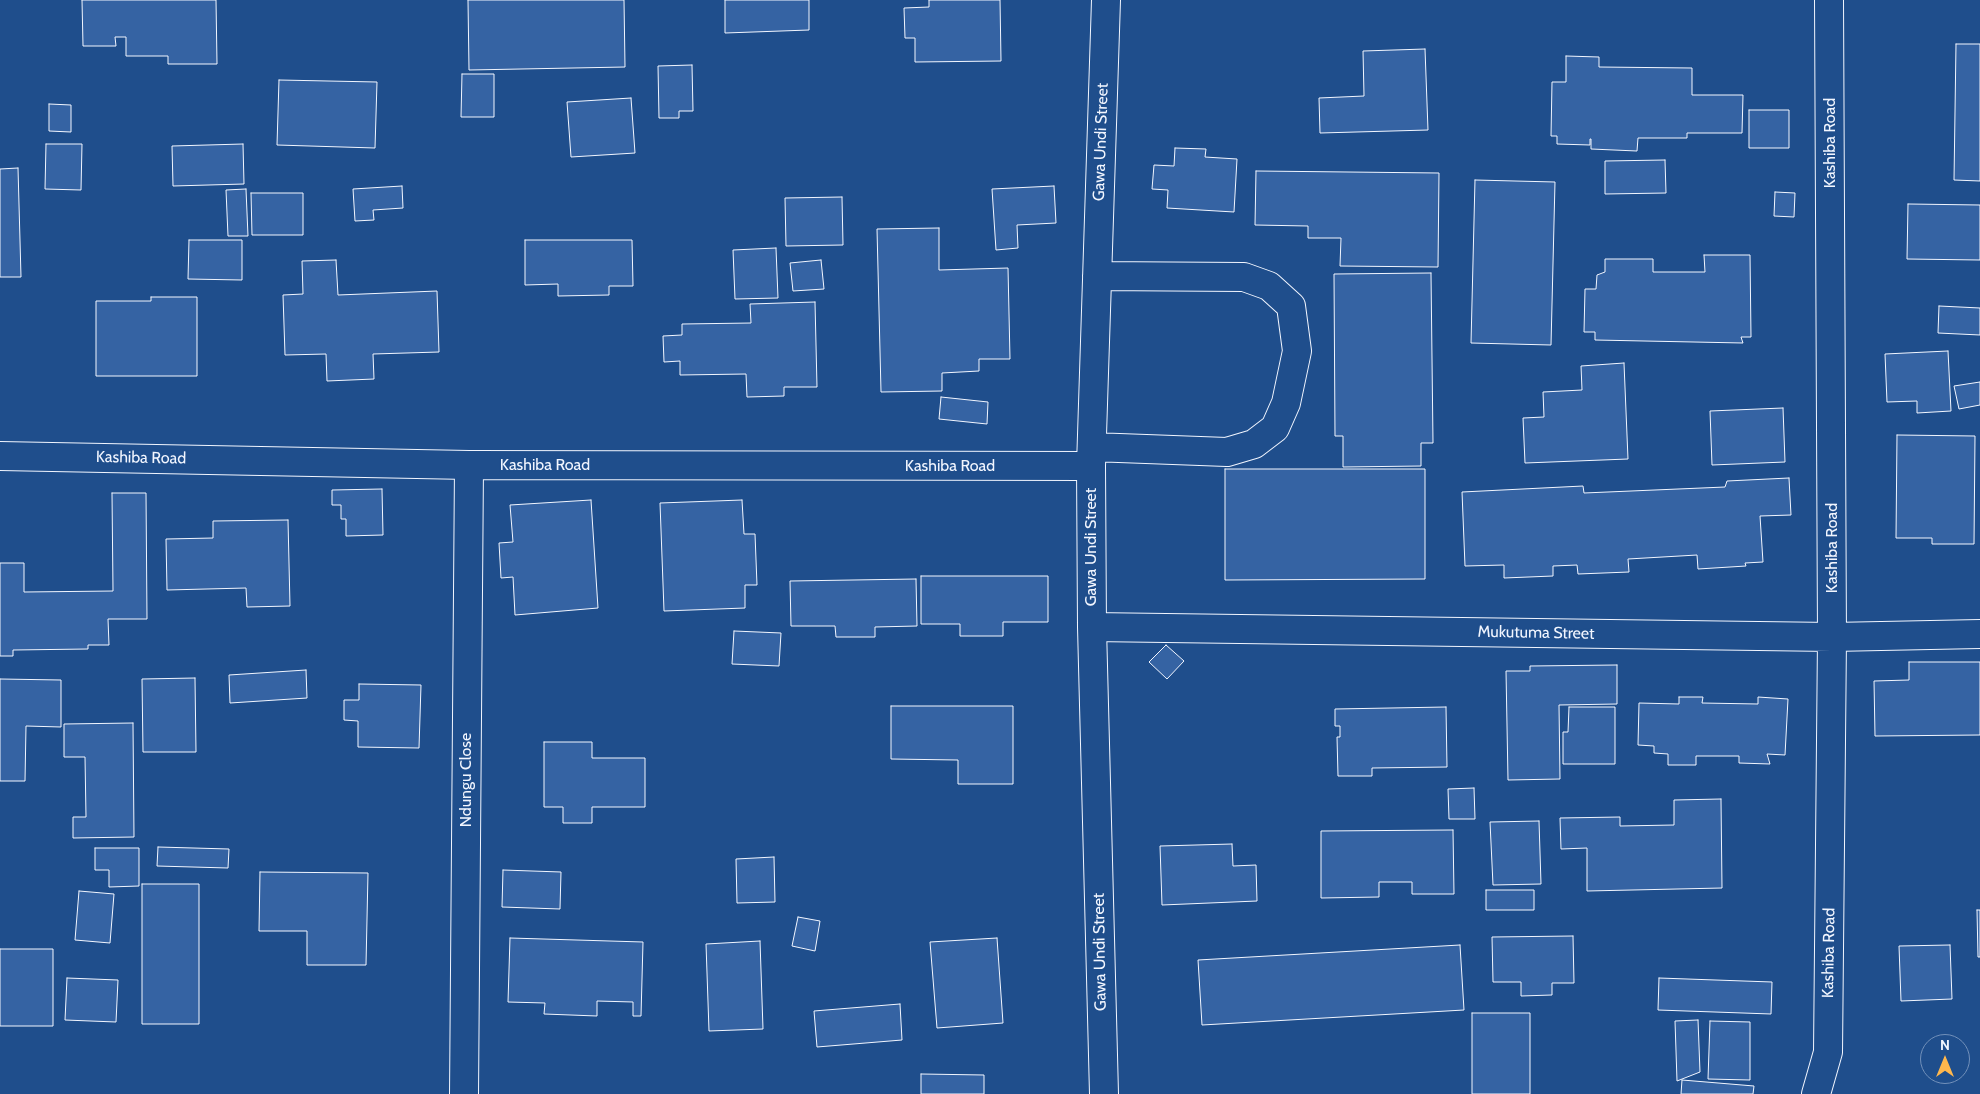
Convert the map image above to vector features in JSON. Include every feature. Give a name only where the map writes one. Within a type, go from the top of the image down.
[{"type":"street","name":"Gawa Undi Street","points":[[1104,1094],[1092,627],[1091,456],[1106,0]]},
{"type":"street","name":"Kashiba Road","points":[[1816,1094],[1828,1052],[1832,636],[1829,0]]},
{"type":"street","name":"Kashiba Road","points":[[0,456],[468,465],[1091,456],[1227,452],[1254,444],[1275,428],[1286,403],[1297,351],[1291,306],[1269,286],[1244,276],[1097,276]]},
{"type":"street","name":"Ndungu Close","points":[[464,1094],[468,465]]},
{"type":"street","name":"Mukutuma Street","points":[[1092,627],[1832,636],[1980,634]]},
{"type":"building","points":[[82,0],[216,0],[217,64],[168,64],[168,56],[126,56],[126,37],[115,37],[116,46],[83,46]]},
{"type":"building","points":[[468,0],[624,0],[625,67],[469,70]]},
{"type":"building","points":[[725,0],[809,0],[809,30],[725,33]]},
{"type":"building","points":[[929,0],[1000,0],[1001,61],[915,62],[915,38],[905,38],[904,8],[929,7]]},
{"type":"building","points":[[1956,44],[1980,44],[1980,181],[1954,180]]},
{"type":"building","points":[[1425,49],[1428,130],[1320,133],[1319,98],[1364,96],[1363,51]]},
{"type":"building","points":[[1566,56],[1599,57],[1599,67],[1692,68],[1692,95],[1743,95],[1742,133],[1687,133],[1687,138],[1638,138],[1637,151],[1591,149],[1591,139],[1590,145],[1557,144],[1557,136],[1551,136],[1552,82],[1566,82]]},
{"type":"building","points":[[692,65],[693,111],[679,111],[679,118],[659,118],[658,66]]},
{"type":"building","points":[[462,74],[494,74],[494,117],[461,117]]},
{"type":"building","points":[[279,80],[377,82],[375,148],[277,145]]},
{"type":"building","points":[[631,98],[635,153],[571,157],[567,102]]},
{"type":"building","points":[[49,104],[71,105],[71,132],[49,131]]},
{"type":"building","points":[[1749,110],[1789,110],[1789,148],[1749,148]]},
{"type":"building","points":[[46,144],[82,144],[81,190],[45,189]]},
{"type":"building","points":[[243,144],[244,184],[173,186],[172,146]]},
{"type":"building","points":[[1175,148],[1206,149],[1205,157],[1237,159],[1234,212],[1167,208],[1168,190],[1152,189],[1154,165],[1174,166]]},
{"type":"building","points":[[1665,160],[1666,193],[1605,194],[1605,161]]},
{"type":"building","points":[[18,168],[21,277],[0,277],[0,169]]},
{"type":"building","points":[[1256,171],[1439,173],[1438,267],[1340,266],[1341,238],[1308,238],[1308,226],[1255,225]]},
{"type":"building","points":[[1475,180],[1555,182],[1551,345],[1471,343]]},
{"type":"building","points":[[402,186],[403,208],[373,210],[374,220],[355,221],[353,189]]},
{"type":"building","points":[[1054,186],[1056,223],[1017,225],[1018,248],[996,250],[992,189]]},
{"type":"building","points":[[246,189],[248,236],[228,236],[226,190]]},
{"type":"building","points":[[1775,192],[1795,193],[1794,217],[1774,216]]},
{"type":"building","points":[[251,193],[303,193],[303,235],[252,235]]},
{"type":"building","points":[[842,197],[843,245],[786,246],[785,198]]},
{"type":"building","points":[[1908,204],[1980,205],[1980,260],[1907,259]]},
{"type":"building","points":[[939,228],[939,270],[1008,268],[1010,359],[979,359],[979,371],[942,373],[942,391],[881,392],[877,229]]},
{"type":"building","points":[[189,240],[242,240],[242,280],[188,279]]},
{"type":"building","points":[[525,240],[632,240],[633,286],[609,286],[609,295],[558,296],[558,284],[525,285]]},
{"type":"building","points":[[776,248],[778,298],[735,299],[733,250]]},
{"type":"building","points":[[1704,255],[1750,255],[1751,337],[1741,337],[1743,343],[1595,340],[1595,332],[1584,332],[1585,289],[1596,289],[1597,275],[1605,272],[1605,259],[1653,259],[1653,272],[1705,272]]},
{"type":"building","points":[[336,260],[338,295],[437,291],[439,352],[373,354],[374,379],[327,381],[326,354],[285,355],[283,295],[303,294],[302,261]]},
{"type":"building","points":[[821,260],[824,289],[793,291],[790,263]]},
{"type":"building","points":[[1431,273],[1433,443],[1421,443],[1421,466],[1343,467],[1343,436],[1335,436],[1334,274]]},
{"type":"building","points":[[151,297],[197,297],[197,376],[96,376],[96,301],[151,301]]},
{"type":"building","points":[[815,302],[817,387],[784,387],[784,396],[747,397],[746,374],[680,375],[680,361],[664,362],[663,336],[682,335],[682,324],[751,323],[750,304]]},
{"type":"building","points":[[1939,306],[1980,308],[1980,335],[1938,333]]},
{"type":"building","points":[[1948,351],[1951,411],[1917,413],[1917,401],[1887,402],[1885,354]]},
{"type":"building","points":[[1624,363],[1628,459],[1525,463],[1523,418],[1544,417],[1543,392],[1582,390],[1581,366]]},
{"type":"building","points":[[1980,382],[1980,405],[1959,409],[1954,386]]},
{"type":"building","points":[[941,397],[988,402],[987,424],[939,419]]},
{"type":"building","points":[[1783,408],[1785,462],[1712,465],[1710,411]]},
{"type":"building","points":[[1897,435],[1975,436],[1974,544],[1932,544],[1932,538],[1896,538]]},
{"type":"building","points":[[1225,469],[1425,469],[1425,579],[1225,580]]},
{"type":"building","points":[[1789,478],[1791,515],[1760,516],[1763,562],[1745,563],[1746,566],[1698,569],[1697,555],[1628,559],[1629,572],[1578,574],[1577,565],[1553,566],[1553,576],[1504,578],[1504,565],[1465,566],[1462,492],[1583,486],[1584,493],[1725,487],[1727,481]]},
{"type":"building","points":[[382,489],[383,535],[346,536],[346,519],[341,519],[341,505],[332,505],[332,490]]},
{"type":"building","points":[[112,493],[146,493],[147,619],[108,619],[109,645],[88,645],[88,649],[13,650],[13,656],[0,656],[0,563],[24,563],[24,592],[113,591]]},
{"type":"building","points":[[591,500],[598,608],[515,615],[513,577],[501,578],[499,543],[513,542],[510,505]]},
{"type":"building","points":[[742,500],[744,534],[755,534],[757,585],[745,585],[745,608],[664,611],[660,503]]},
{"type":"building","points":[[288,520],[290,606],[247,607],[246,588],[167,590],[166,539],[213,538],[213,521]]},
{"type":"building","points":[[921,576],[1048,576],[1048,622],[1003,622],[1003,636],[960,636],[960,624],[921,624]]},
{"type":"building","points":[[916,579],[917,626],[875,627],[875,637],[836,637],[835,626],[791,626],[790,581]]},
{"type":"building","points":[[734,631],[781,633],[779,666],[732,664]]},
{"type":"building","points":[[1166,645],[1184,661],[1167,679],[1149,662]]},
{"type":"building","points":[[1909,662],[1980,662],[1980,735],[1875,736],[1874,681],[1909,680]]},
{"type":"building","points":[[1617,665],[1617,704],[1559,705],[1560,779],[1508,780],[1506,671],[1530,671],[1530,666]]},
{"type":"building","points":[[306,670],[307,698],[230,703],[229,675]]},
{"type":"building","points":[[195,678],[196,752],[143,752],[142,679]]},
{"type":"building","points":[[0,679],[61,680],[61,727],[26,726],[25,781],[0,781]]},
{"type":"building","points":[[359,684],[421,685],[419,748],[358,747],[358,721],[344,720],[344,700],[359,700]]},
{"type":"building","points":[[1679,697],[1703,697],[1702,703],[1758,704],[1758,697],[1788,699],[1785,755],[1767,754],[1770,764],[1739,763],[1739,756],[1696,756],[1696,765],[1668,765],[1668,754],[1654,753],[1654,746],[1638,745],[1639,703],[1679,704]]},
{"type":"building","points":[[891,706],[1013,706],[1013,784],[958,784],[958,760],[891,759]]},
{"type":"building","points":[[1446,707],[1447,767],[1372,768],[1372,776],[1338,776],[1337,737],[1340,737],[1340,726],[1335,726],[1335,709]]},
{"type":"building","points":[[1569,707],[1615,707],[1615,764],[1563,764],[1563,732],[1568,732]]},
{"type":"building","points":[[133,723],[134,837],[73,838],[73,817],[86,817],[85,757],[64,757],[64,724]]},
{"type":"building","points":[[544,742],[592,742],[592,758],[645,758],[645,807],[592,807],[592,823],[563,823],[563,807],[544,807]]},
{"type":"building","points":[[1474,788],[1475,819],[1449,819],[1448,789]]},
{"type":"building","points":[[1721,799],[1722,888],[1587,891],[1587,848],[1561,849],[1560,818],[1620,817],[1620,826],[1674,825],[1674,800]]},
{"type":"building","points":[[1539,821],[1541,884],[1493,885],[1490,822]]},
{"type":"building","points":[[1453,830],[1454,894],[1412,894],[1412,882],[1379,882],[1379,897],[1321,898],[1321,831]]},
{"type":"building","points":[[1232,844],[1233,866],[1256,865],[1257,901],[1162,905],[1160,846]]},
{"type":"building","points":[[158,847],[229,849],[228,868],[157,866]]},
{"type":"building","points":[[95,848],[139,848],[139,886],[109,887],[109,870],[95,870]]},
{"type":"building","points":[[774,857],[775,902],[737,903],[736,859]]},
{"type":"building","points":[[503,870],[561,872],[560,909],[502,907]]},
{"type":"building","points":[[260,872],[368,873],[366,965],[307,965],[307,931],[259,931]]},
{"type":"building","points":[[142,884],[199,884],[199,1024],[142,1024]]},
{"type":"building","points":[[1486,890],[1534,890],[1534,910],[1486,910]]},
{"type":"building","points":[[79,891],[114,894],[110,943],[75,940]]},
{"type":"building","points":[[1977,910],[1980,910],[1980,957],[1978,957]]},
{"type":"building","points":[[798,917],[820,921],[815,951],[792,946]]},
{"type":"building","points":[[1573,936],[1574,983],[1552,983],[1552,995],[1521,996],[1521,982],[1493,982],[1492,937]]},
{"type":"building","points":[[510,938],[643,942],[641,1016],[633,1016],[633,1002],[597,1001],[597,1016],[544,1014],[545,1003],[508,1002]]},
{"type":"building","points":[[997,938],[1003,1023],[937,1028],[930,942]]},
{"type":"building","points":[[760,941],[763,1029],[709,1031],[706,944]]},
{"type":"building","points":[[1460,945],[1464,1010],[1202,1025],[1198,960]]},
{"type":"building","points":[[1950,945],[1952,999],[1901,1001],[1899,946]]},
{"type":"building","points":[[0,949],[53,949],[53,1026],[0,1026]]},
{"type":"building","points":[[67,978],[118,980],[116,1022],[65,1020]]},
{"type":"building","points":[[1659,978],[1772,982],[1771,1014],[1658,1010]]},
{"type":"building","points":[[900,1004],[902,1040],[817,1047],[814,1011]]},
{"type":"building","points":[[1472,1013],[1530,1013],[1530,1094],[1472,1094]]},
{"type":"building","points":[[1698,1020],[1700,1072],[1677,1081],[1675,1021]]},
{"type":"building","points":[[1710,1021],[1750,1022],[1750,1080],[1708,1079]]},
{"type":"building","points":[[921,1074],[984,1075],[984,1094],[921,1094]]},
{"type":"building","points":[[1682,1080],[1754,1086],[1753,1094],[1681,1094]]}]
